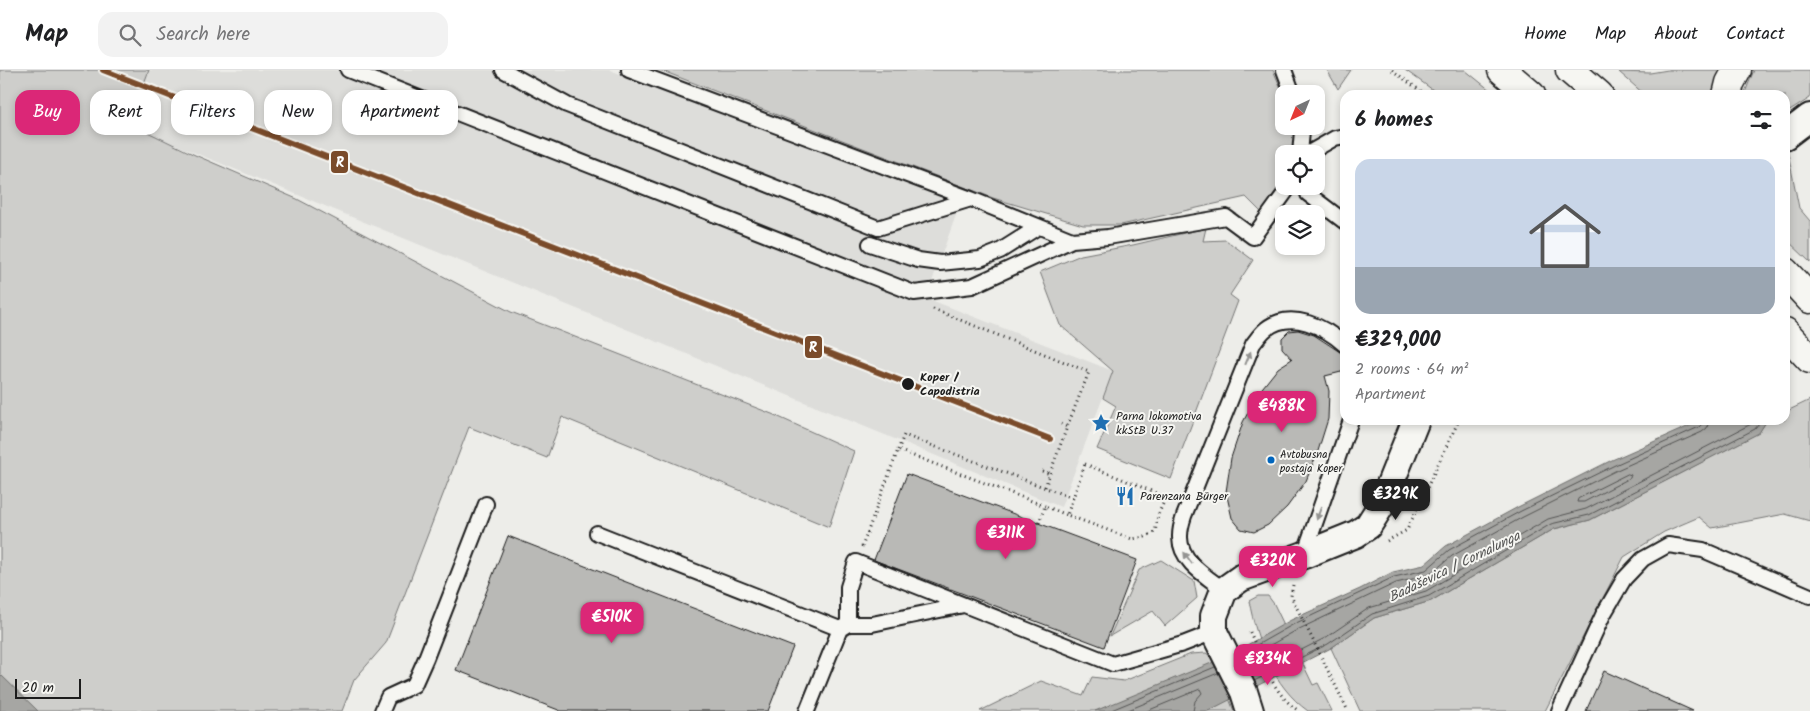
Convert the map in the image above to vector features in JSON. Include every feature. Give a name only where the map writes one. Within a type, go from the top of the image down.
[{"type":"highway","points":[[1502,70],[1525,90]]},
{"type":"highway","points":[[1570,70],[1593,90]]},
{"type":"highway","points":[[1728,90],[1737,70]]},
{"type":"highway","points":[[1790,277],[1810,299]]},
{"type":"highway","points":[[1790,337],[1810,358]]},
{"type":"street","points":[[1790,132],[1810,117]]},
{"type":"street","points":[[1272,701],[1247,701],[1214,632],[1214,616],[1224,590],[1241,578],[1356,534],[1368,526],[1382,504],[1414,425]]},
{"type":"lane","points":[[348,70],[914,293],[972,286],[1072,240],[1108,237],[1226,218],[1253,237],[1283,195]]},
{"type":"lane","points":[[503,70],[567,105],[878,228],[971,199]]},
{"type":"lane","points":[[629,70],[971,199],[1072,240]]},
{"type":"lane","points":[[1284,70],[1290,85]]},
{"type":"lane","points":[[1323,145],[1340,137]]},
{"type":"lane","points":[[1309,195],[1340,218]]},
{"type":"lane","points":[[870,244],[918,260],[940,263],[980,258],[1000,251],[1038,227]]},
{"type":"lane","points":[[1224,590],[1185,556],[1179,537],[1184,516],[1253,344],[1265,329],[1276,323],[1302,320],[1334,334],[1340,340]]},
{"type":"lane","points":[[1304,555],[1349,425]]},
{"type":"lane","points":[[382,711],[388,697],[414,685],[486,504]]},
{"type":"lane","points":[[597,533],[844,626],[872,624],[964,606]]},
{"type":"lane","points":[[1559,711],[1603,615],[1624,580],[1643,559],[1668,545],[1703,550],[1810,596]]},
{"type":"lane","points":[[807,711],[844,626],[848,587],[856,562],[1114,664],[1183,644],[1214,632]]},
{"type":"path","points":[[1392,70],[1419,90]]},
{"type":"path","points":[[914,293],[935,311],[1089,372],[1045,487]]},
{"type":"path","points":[[1061,424],[1067,427]]},
{"type":"path","points":[[856,562],[904,435],[1073,498]]},
{"type":"path","points":[[898,450],[1067,515],[1132,539],[1145,537],[1155,532],[1158,515],[1166,497],[1085,464],[1067,515]]},
{"type":"path","points":[[1042,470],[1050,474]]},
{"type":"path","points":[[1039,523],[1046,506]]},
{"type":"path","points":[[1296,607],[1348,711]]},
{"type":"path","points":[[1250,632],[1269,674],[1272,701],[1285,699],[1299,711]]},
{"type":"shaded area","points":[[0,70],[149,70],[141,90],[90,90],[90,135],[154,135],[297,199],[511,312],[772,414],[854,451],[829,527],[562,417],[547,458],[469,427],[386,643],[354,680],[342,711],[0,711]]},
{"type":"shaded area","points":[[149,70],[610,70],[960,204],[926,298],[1113,371],[1061,507],[151,135],[161,135],[161,90],[141,90]]},
{"type":"shaded area","points":[[660,70],[1273,70],[1280,85],[1275,85],[1275,135],[1295,135],[1295,145],[1275,145],[1275,194],[1261,212],[1246,197],[1121,225],[1083,225],[993,198]]},
{"type":"shaded area","points":[[1327,70],[1351,70],[1338,89]]},
{"type":"shaded area","points":[[1405,70],[1465,70],[1490,90],[1433,90]]},
{"type":"shaded area","points":[[1668,70],[1722,70],[1717,90],[1639,90],[1619,72],[1650,73]]},
{"type":"shaded area","points":[[1754,70],[1810,70],[1810,98],[1790,111],[1790,90],[1746,90]]},
{"type":"shaded area","points":[[1790,163],[1799,208],[1810,221],[1810,262],[1790,243]]},
{"type":"shaded area","points":[[1206,228],[1203,241],[1226,240],[1253,260],[1230,295],[1238,301],[1171,479],[1097,449],[1116,406],[1103,398],[1113,371],[1060,325],[1040,272],[1081,255]]},
{"type":"shaded area","points":[[1810,400],[1810,521],[1785,514],[1712,528],[1699,517],[1664,532],[1624,557],[1545,711],[1360,711],[1331,648],[1374,618],[1431,601],[1554,529],[1590,520],[1758,433],[1764,425],[1790,425],[1790,410]]},
{"type":"shaded area","points":[[1161,560],[1194,581],[1197,598],[1165,626],[1153,611],[1110,636],[1139,570]]},
{"type":"shaded area","points":[[1258,596],[1268,596],[1274,604],[1313,685],[1318,683],[1332,711],[1308,711],[1285,689],[1276,676],[1262,647],[1252,616],[1249,601]]},
{"type":"shaded area","points":[[1206,653],[1213,658],[1234,711],[980,711],[1041,681],[1083,696],[1092,677],[1124,681],[1191,654]]},
{"type":"water","name":"Badaševica / Cornalunga","points":[[1692,425],[1764,425],[1759,433],[1590,520],[1554,529],[1431,601],[1374,618],[1331,648],[1208,711],[1095,711],[1226,657],[1291,620],[1393,572],[1424,565],[1446,546],[1518,507],[1612,460]]},
{"type":"water","points":[[0,674],[38,711],[0,711]]},
{"type":"building","points":[[1298,330],[1314,335],[1340,352],[1340,372],[1325,376],[1329,391],[1328,419],[1306,481],[1287,507],[1268,525],[1254,532],[1241,529],[1232,518],[1226,492],[1231,458],[1243,422],[1259,392],[1278,368],[1292,359],[1282,348],[1282,338],[1289,331]]},
{"type":"building","points":[[907,474],[1137,560],[1104,647],[874,560]]},
{"type":"building","points":[[508,536],[793,647],[768,711],[561,711],[456,670]]},
{"type":"building","points":[[1604,671],[1693,711],[1586,711]]},
{"type":"transit line","name":"R","points":[[103,70],[1050,439]]},
{"type":"place","name":"Koper / Capodistria","points":[[908,384]]},
{"type":"place","name":"Parna lokomotiva kkStB U.37","points":[[1101,423]]},
{"type":"place","name":"Avtobusna postaja Koper","points":[[1271,460]]},
{"type":"place","name":"Parenzana Bürger","points":[[1125,496]]}]
